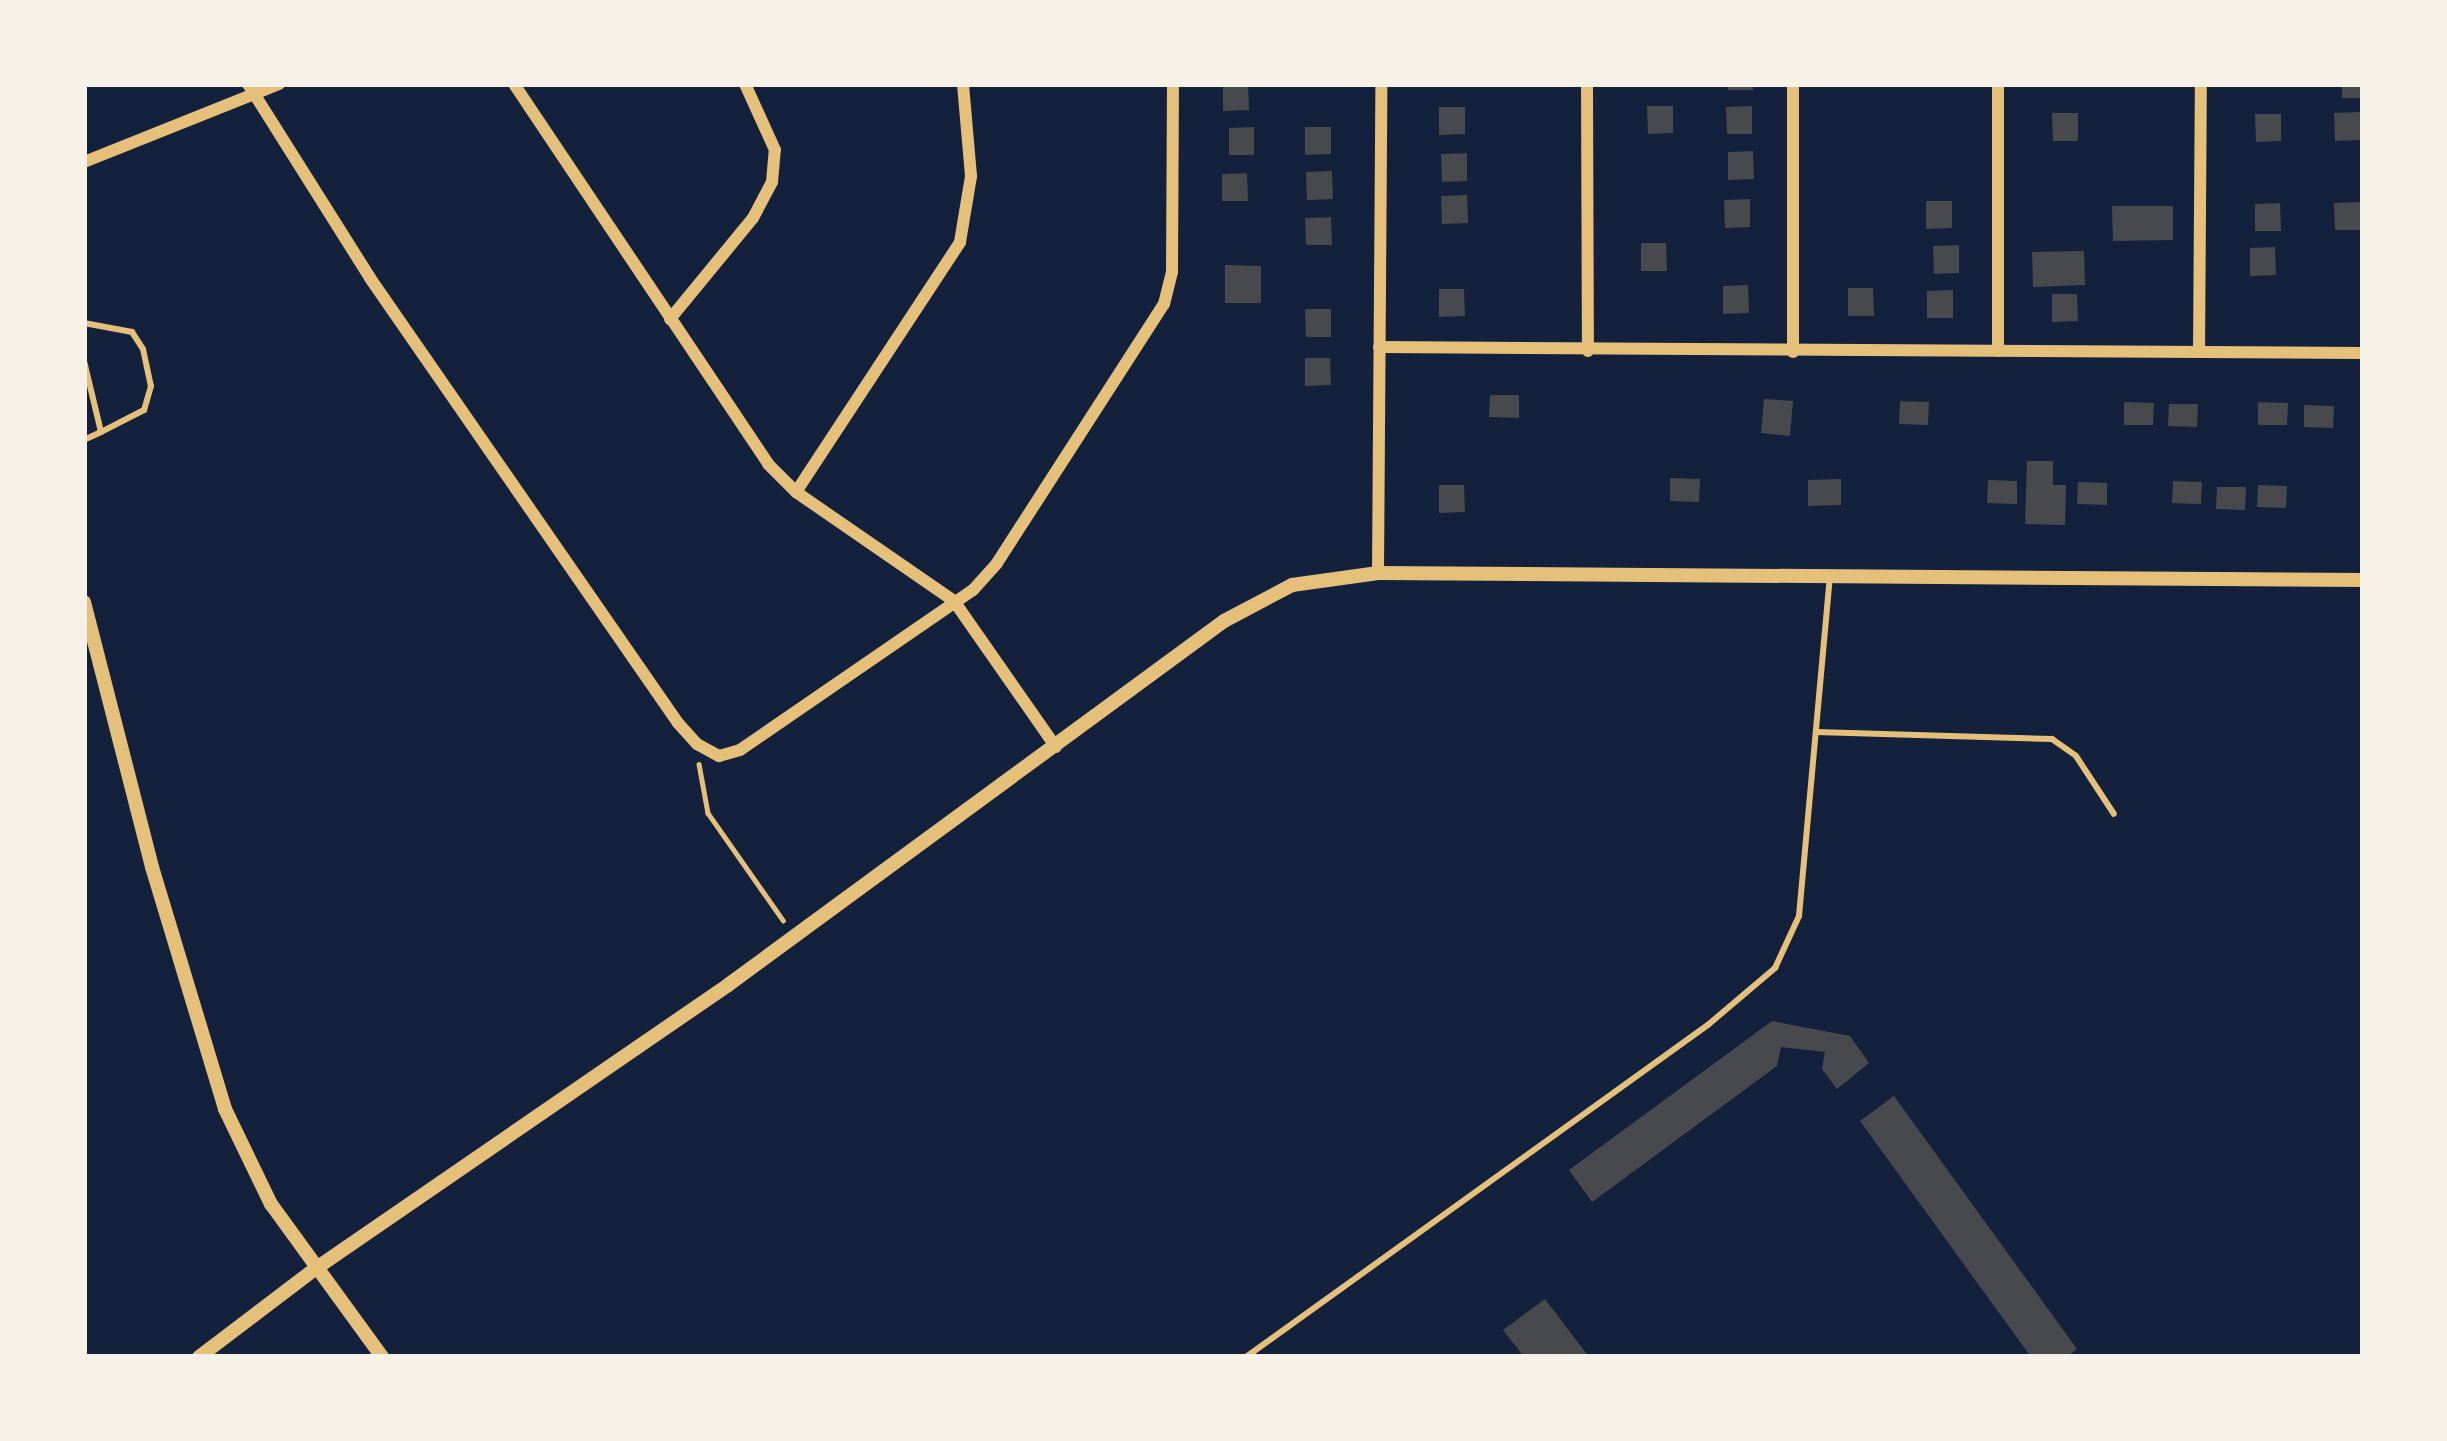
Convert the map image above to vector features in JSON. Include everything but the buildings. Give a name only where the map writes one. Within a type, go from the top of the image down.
[{"type":"street","points":[[84,162],[251,89],[279,84]]},
{"type":"street","points":[[514,84],[768,464],[796,492],[954,601],[1056,747]]},
{"type":"street","points":[[670,319],[753,218],[772,182],[775,150],[745,84]]},
{"type":"street","points":[[796,492],[960,242],[970,188],[963,84]]},
{"type":"street","points":[[251,89],[383,297],[698,744],[715,756],[740,750],[954,601],[997,563],[1164,304],[1173,260],[1173,84]]},
{"type":"street","points":[[1378,573],[1381,84]]},
{"type":"street","points":[[1587,84],[1588,351]]},
{"type":"street","points":[[1793,84],[1793,352]]},
{"type":"street","points":[[1998,84],[1998,351]]},
{"type":"street","points":[[2199,352],[2200,84]]},
{"type":"street","points":[[1378,347],[2363,353]]},
{"type":"street","points":[[199,1357],[315,1269],[793,935],[1265,595],[1316,580],[1378,573],[2363,580]]},
{"type":"street","points":[[84,602],[152,867],[225,1109],[271,1204],[382,1357]]},
{"type":"lane","points":[[84,323],[133,332],[143,349],[151,386],[144,410],[84,440]]},
{"type":"lane","points":[[84,361],[101,432]]},
{"type":"lane","points":[[1246,1357],[1709,1024],[1774,968],[1799,916],[1830,578]]},
{"type":"lane","points":[[1816,732],[2052,739],[2076,756],[2114,814]]},
{"type":"path","points":[[698,744],[708,813],[793,935]]}]
